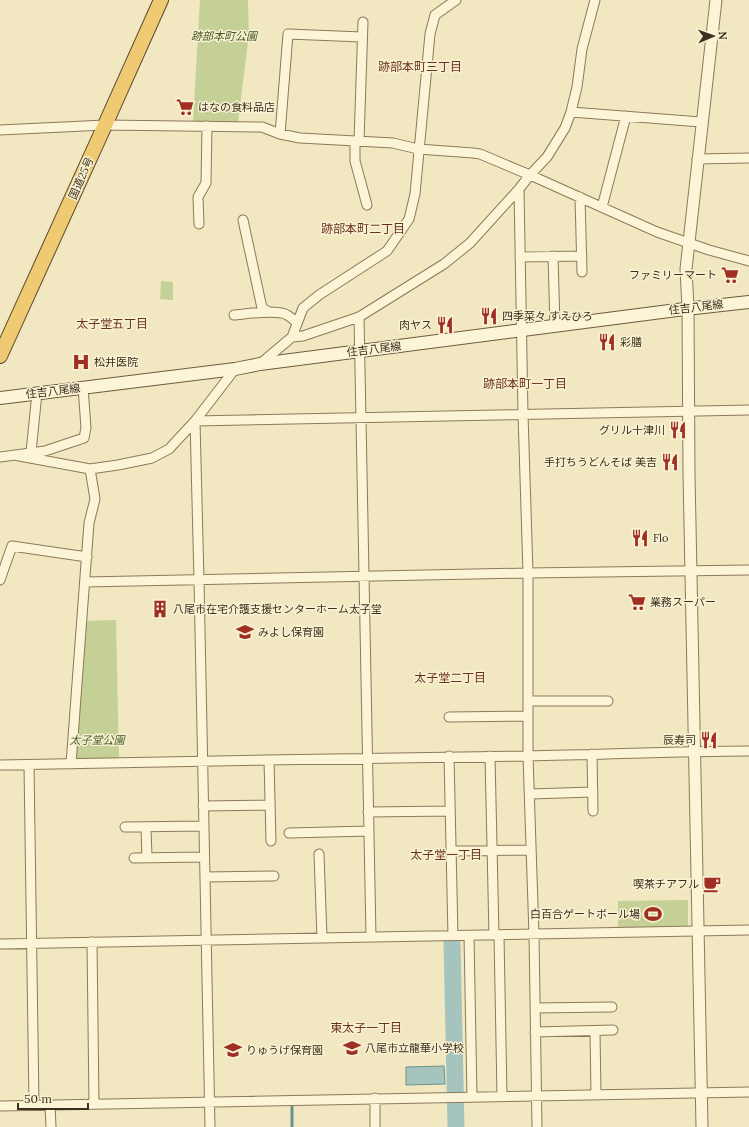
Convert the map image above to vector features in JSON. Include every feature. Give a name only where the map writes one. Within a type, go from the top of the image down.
[{"type":"highway","name":"国道25号","points":[[0,356],[161,0]]},
{"type":"main road","name":"住吉八尾線","points":[[0,398],[235,369],[260,364],[688,308],[749,302]]},
{"type":"street","points":[[260,364],[292,337],[303,308],[319,295],[387,251],[409,219],[415,194],[418,149],[430,34],[435,15],[456,0]]},
{"type":"street","points":[[292,337],[303,336],[359,317],[444,264],[470,243],[519,189],[547,157],[564,128],[571,112],[577,87],[582,49],[594,0]]},
{"type":"street","points":[[702,1127],[688,411],[688,308],[686,269],[701,122],[716,0]]},
{"type":"street","points":[[363,22],[355,161],[367,205]]},
{"type":"street","points":[[280,134],[288,34],[362,37]]},
{"type":"street","points":[[571,112],[701,122]]},
{"type":"street","points":[[602,207],[626,116]]},
{"type":"street","points":[[0,130],[105,125],[262,127],[280,134],[300,138],[394,143],[418,149],[480,154],[657,232],[709,250],[749,261]]},
{"type":"street","points":[[199,224],[198,197],[206,182],[207,126]]},
{"type":"street","points":[[697,159],[749,158]]},
{"type":"street","points":[[519,189],[521,330],[528,573],[528,756],[534,935],[537,1127]]},
{"type":"street","points":[[580,197],[582,272]]},
{"type":"street","points":[[243,220],[262,308],[269,312]]},
{"type":"street","points":[[553,256],[555,326]]},
{"type":"street","points":[[520,257],[582,256]]},
{"type":"street","points":[[234,315],[269,312],[288,315],[297,323]]},
{"type":"street","points":[[359,317],[371,937]]},
{"type":"street","points":[[14,455],[90,469],[152,458],[169,449],[195,421],[235,369]]},
{"type":"street","points":[[0,457],[45,451],[84,438],[86,428],[83,387]]},
{"type":"street","points":[[31,452],[37,393]]},
{"type":"street","points":[[195,421],[749,410]]},
{"type":"street","points":[[195,421],[210,1127]]},
{"type":"street","points":[[71,764],[89,523],[95,499],[90,469]]},
{"type":"street","points":[[0,580],[12,546],[87,556]]},
{"type":"street","points":[[85,582],[749,570]]},
{"type":"street","points":[[528,701],[608,701]]},
{"type":"street","points":[[448,717],[528,716]]},
{"type":"street","points":[[0,765],[749,751]]},
{"type":"street","points":[[592,754],[593,811]]},
{"type":"street","points":[[448,756],[453,936]]},
{"type":"street","points":[[490,756],[492,851],[497,935],[502,1096]]},
{"type":"street","points":[[269,760],[271,841]]},
{"type":"street","points":[[28,765],[34,1106]]},
{"type":"street","points":[[530,794],[593,792]]},
{"type":"street","points":[[203,806],[270,805]]},
{"type":"street","points":[[368,812],[450,811]]},
{"type":"street","points":[[125,827],[203,826]]},
{"type":"street","points":[[146,827],[147,858]]},
{"type":"street","points":[[289,833],[369,831]]},
{"type":"street","points":[[451,851],[531,850]]},
{"type":"street","points":[[319,854],[322,938]]},
{"type":"street","points":[[134,858],[204,856]]},
{"type":"street","points":[[204,877],[274,876]]},
{"type":"street","points":[[0,944],[749,930]]},
{"type":"street","points":[[469,936],[472,1097]]},
{"type":"street","points":[[92,942],[94,1104]]},
{"type":"street","points":[[535,1008],[612,1007]]},
{"type":"street","points":[[535,1032],[612,1030]]},
{"type":"street","points":[[595,1031],[596,1095]]},
{"type":"street","points":[[0,1106],[749,1092]]},
{"type":"street","points":[[375,1098],[375,1127]]},
{"type":"street","points":[[50,1105],[51,1127]]},
{"type":"green space","name":"跡部本町公園","points":[[200,0],[248,0],[249,34],[238,122],[193,122]]},
{"type":"green space","points":[[161,281],[173,282],[173,300],[160,299]]},
{"type":"green space","name":"太子堂公園","points":[[116,620],[119,761],[80,762],[74,757],[86,621]]},
{"type":"green space","name":"白百合ゲートボール場","points":[[688,900],[688,926],[618,928],[618,901]]},
{"type":"water","points":[[444,1066],[445,1084],[406,1085],[406,1067]]},
{"type":"waterway","points":[[452,943],[456,1127]]},
{"type":"waterway","points":[[292,1104],[292,1127]]},
{"type":"place","name":"はなの食料品店","points":[[185,107]]},
{"type":"place","name":"ファミリーマート","points":[[730,275]]},
{"type":"place","name":"四季菜々 すえひろ","points":[[489,316]]},
{"type":"place","name":"肉ヤス","points":[[445,325]]},
{"type":"place","name":"彩膳","points":[[607,342]]},
{"type":"place","name":"松井医院","points":[[81,362]]},
{"type":"place","name":"グリル十津川","points":[[678,430]]},
{"type":"place","name":"手打ちうどんそば 美吉","points":[[670,462]]},
{"type":"place","name":"Flo","points":[[640,538]]},
{"type":"place","name":"業務スーパー","points":[[637,602]]},
{"type":"place","name":"八尾市在宅介護支援センターホーム太子堂","points":[[160,609]]},
{"type":"place","name":"みよし保育園","points":[[245,632]]},
{"type":"place","name":"辰寿司","points":[[709,740]]},
{"type":"place","name":"喫茶チアフル","points":[[712,884]]},
{"type":"place","name":"白百合ゲートボール場","points":[[653,914]]},
{"type":"place","name":"八尾市立龍華小学校","points":[[352,1048]]},
{"type":"place","name":"りゅうげ保育園","points":[[233,1050]]},
{"type":"district","name":"跡部本町三丁目","points":[[420,66]]},
{"type":"district","name":"跡部本町二丁目","points":[[363,228]]},
{"type":"district","name":"太子堂五丁目","points":[[112,323]]},
{"type":"district","name":"跡部本町一丁目","points":[[525,383]]},
{"type":"district","name":"太子堂二丁目","points":[[450,677]]},
{"type":"district","name":"太子堂一丁目","points":[[446,854]]},
{"type":"district","name":"東太子一丁目","points":[[366,1027]]}]
